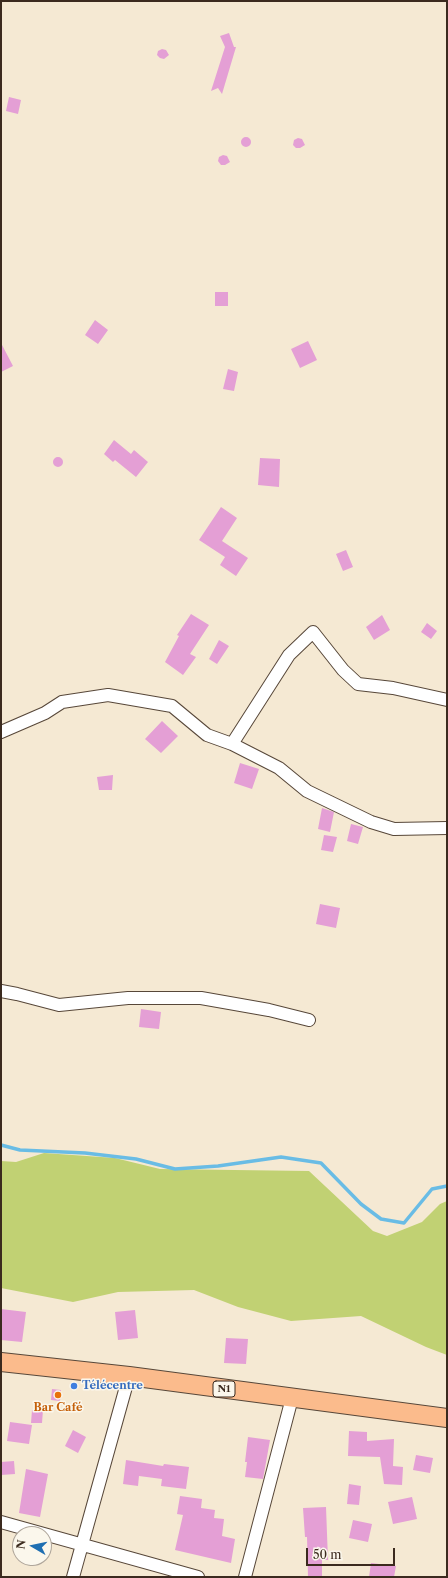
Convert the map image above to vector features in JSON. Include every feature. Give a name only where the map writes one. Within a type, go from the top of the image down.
[{"type":"highway","name":"N1","points":[[1,1362],[129,1376],[447,1418]]},
{"type":"street","points":[[232,744],[289,656],[313,632],[343,670],[358,684],[394,688],[447,700]]},
{"type":"street","points":[[1,732],[45,713],[62,702],[108,695],[172,706],[207,735],[232,744],[279,768],[307,791],[371,822],[394,829],[447,828]]},
{"type":"street","points":[[1,992],[18,994],[59,1005],[128,998],[201,998],[269,1010],[309,1020]]},
{"type":"street","points":[[73,1577],[129,1376]]},
{"type":"street","points":[[245,1577],[292,1398]]},
{"type":"street","points":[[1,1522],[198,1577]]},
{"type":"green space","points":[[44,1153],[115,1158],[160,1169],[309,1171],[373,1231],[387,1236],[422,1222],[440,1204],[447,1201],[447,1355],[426,1347],[361,1316],[291,1321],[238,1307],[194,1290],[118,1292],[73,1302],[1,1288],[1,1161],[16,1162]]},
{"type":"building","points":[[229,33],[234,47],[236,47],[222,94],[218,88],[211,91],[225,47],[220,36]]},
{"type":"building","points":[[162,49],[166,50],[169,55],[164,59],[157,55],[158,51]]},
{"type":"building","points":[[9,97],[21,100],[18,114],[6,111]]},
{"type":"building","points":[[244,137],[248,137],[250,138],[250,146],[244,147],[241,144],[241,140]]},
{"type":"building","points":[[298,138],[302,139],[305,145],[300,148],[296,148],[293,145],[294,140]]},
{"type":"building","points":[[223,155],[227,156],[230,162],[225,165],[221,165],[218,161],[219,157]]},
{"type":"building","points":[[215,292],[228,292],[228,306],[215,306]]},
{"type":"building","points":[[95,320],[108,330],[98,344],[85,335]]},
{"type":"building","points":[[308,341],[317,360],[300,368],[291,349]]},
{"type":"building","points":[[1,343],[13,366],[1,372]]},
{"type":"building","points":[[228,369],[238,372],[234,391],[223,389]]},
{"type":"building","points":[[114,440],[131,454],[134,450],[148,462],[136,477],[115,460],[113,462],[104,454]]},
{"type":"building","points":[[56,457],[60,457],[62,458],[62,466],[56,467],[53,464],[53,460]]},
{"type":"building","points":[[260,458],[280,459],[279,487],[258,485]]},
{"type":"building","points":[[221,507],[237,518],[222,541],[248,558],[236,576],[220,565],[225,557],[199,540]]},
{"type":"building","points":[[346,550],[353,567],[343,571],[336,554]]},
{"type":"building","points":[[191,614],[209,625],[190,654],[196,657],[183,675],[165,662],[179,636],[177,635]]},
{"type":"building","points":[[382,615],[390,630],[374,640],[366,627]]},
{"type":"building","points":[[427,623],[437,631],[431,639],[421,632]]},
{"type":"building","points":[[219,640],[229,646],[217,664],[209,659]]},
{"type":"building","points":[[162,721],[178,736],[161,753],[145,739]]},
{"type":"building","points":[[240,763],[259,769],[252,789],[234,783]]},
{"type":"building","points":[[113,775],[112,790],[99,790],[97,777]]},
{"type":"building","points":[[322,808],[334,812],[330,832],[318,829]]},
{"type":"building","points":[[351,824],[363,827],[358,844],[347,841]]},
{"type":"building","points":[[324,835],[337,837],[333,852],[321,850]]},
{"type":"building","points":[[320,904],[340,908],[336,928],[316,924]]},
{"type":"building","points":[[141,1009],[161,1012],[159,1029],[139,1027]]},
{"type":"building","points":[[1,1309],[26,1312],[22,1342],[1,1340]]},
{"type":"building","points":[[135,1310],[138,1338],[118,1340],[115,1312]]},
{"type":"building","points":[[226,1338],[248,1339],[246,1364],[224,1363]]},
{"type":"building","points":[[52,1389],[61,1390],[60,1401],[51,1400]]},
{"type":"building","points":[[32,1410],[43,1410],[42,1423],[31,1423]]},
{"type":"building","points":[[10,1422],[32,1425],[29,1444],[7,1441]]},
{"type":"building","points":[[73,1430],[86,1437],[78,1453],[65,1446]]},
{"type":"building","points":[[349,1431],[367,1432],[367,1441],[394,1439],[393,1466],[403,1467],[402,1485],[384,1484],[380,1457],[348,1456]]},
{"type":"building","points":[[248,1437],[270,1440],[263,1479],[245,1477]]},
{"type":"building","points":[[416,1455],[433,1458],[430,1473],[413,1470]]},
{"type":"building","points":[[126,1460],[163,1466],[164,1464],[189,1467],[186,1489],[161,1486],[162,1479],[139,1476],[138,1486],[123,1484]]},
{"type":"building","points":[[14,1461],[15,1474],[1,1475],[1,1462]]},
{"type":"building","points":[[26,1469],[48,1474],[40,1517],[19,1513]]},
{"type":"building","points":[[349,1484],[361,1486],[359,1505],[347,1504]]},
{"type":"building","points":[[180,1496],[202,1499],[201,1508],[215,1510],[214,1518],[224,1519],[222,1536],[235,1539],[231,1563],[175,1550],[183,1515],[177,1514]]},
{"type":"building","points":[[412,1497],[417,1519],[393,1524],[388,1502]]},
{"type":"building","points":[[326,1507],[328,1560],[322,1560],[322,1577],[308,1577],[307,1537],[305,1537],[303,1508]]},
{"type":"building","points":[[353,1520],[372,1524],[368,1542],[349,1538]]},
{"type":"building","points":[[371,1563],[396,1566],[394,1577],[369,1577]]},
{"type":"waterway","points":[[1,1145],[20,1150],[85,1153],[136,1159],[175,1169],[218,1166],[281,1157],[321,1163],[361,1204],[381,1219],[404,1223],[432,1189],[447,1186]]},
{"type":"place","name":"Télécentre","points":[[74,1386]]},
{"type":"place","name":"Bar Café","points":[[58,1395]]}]
